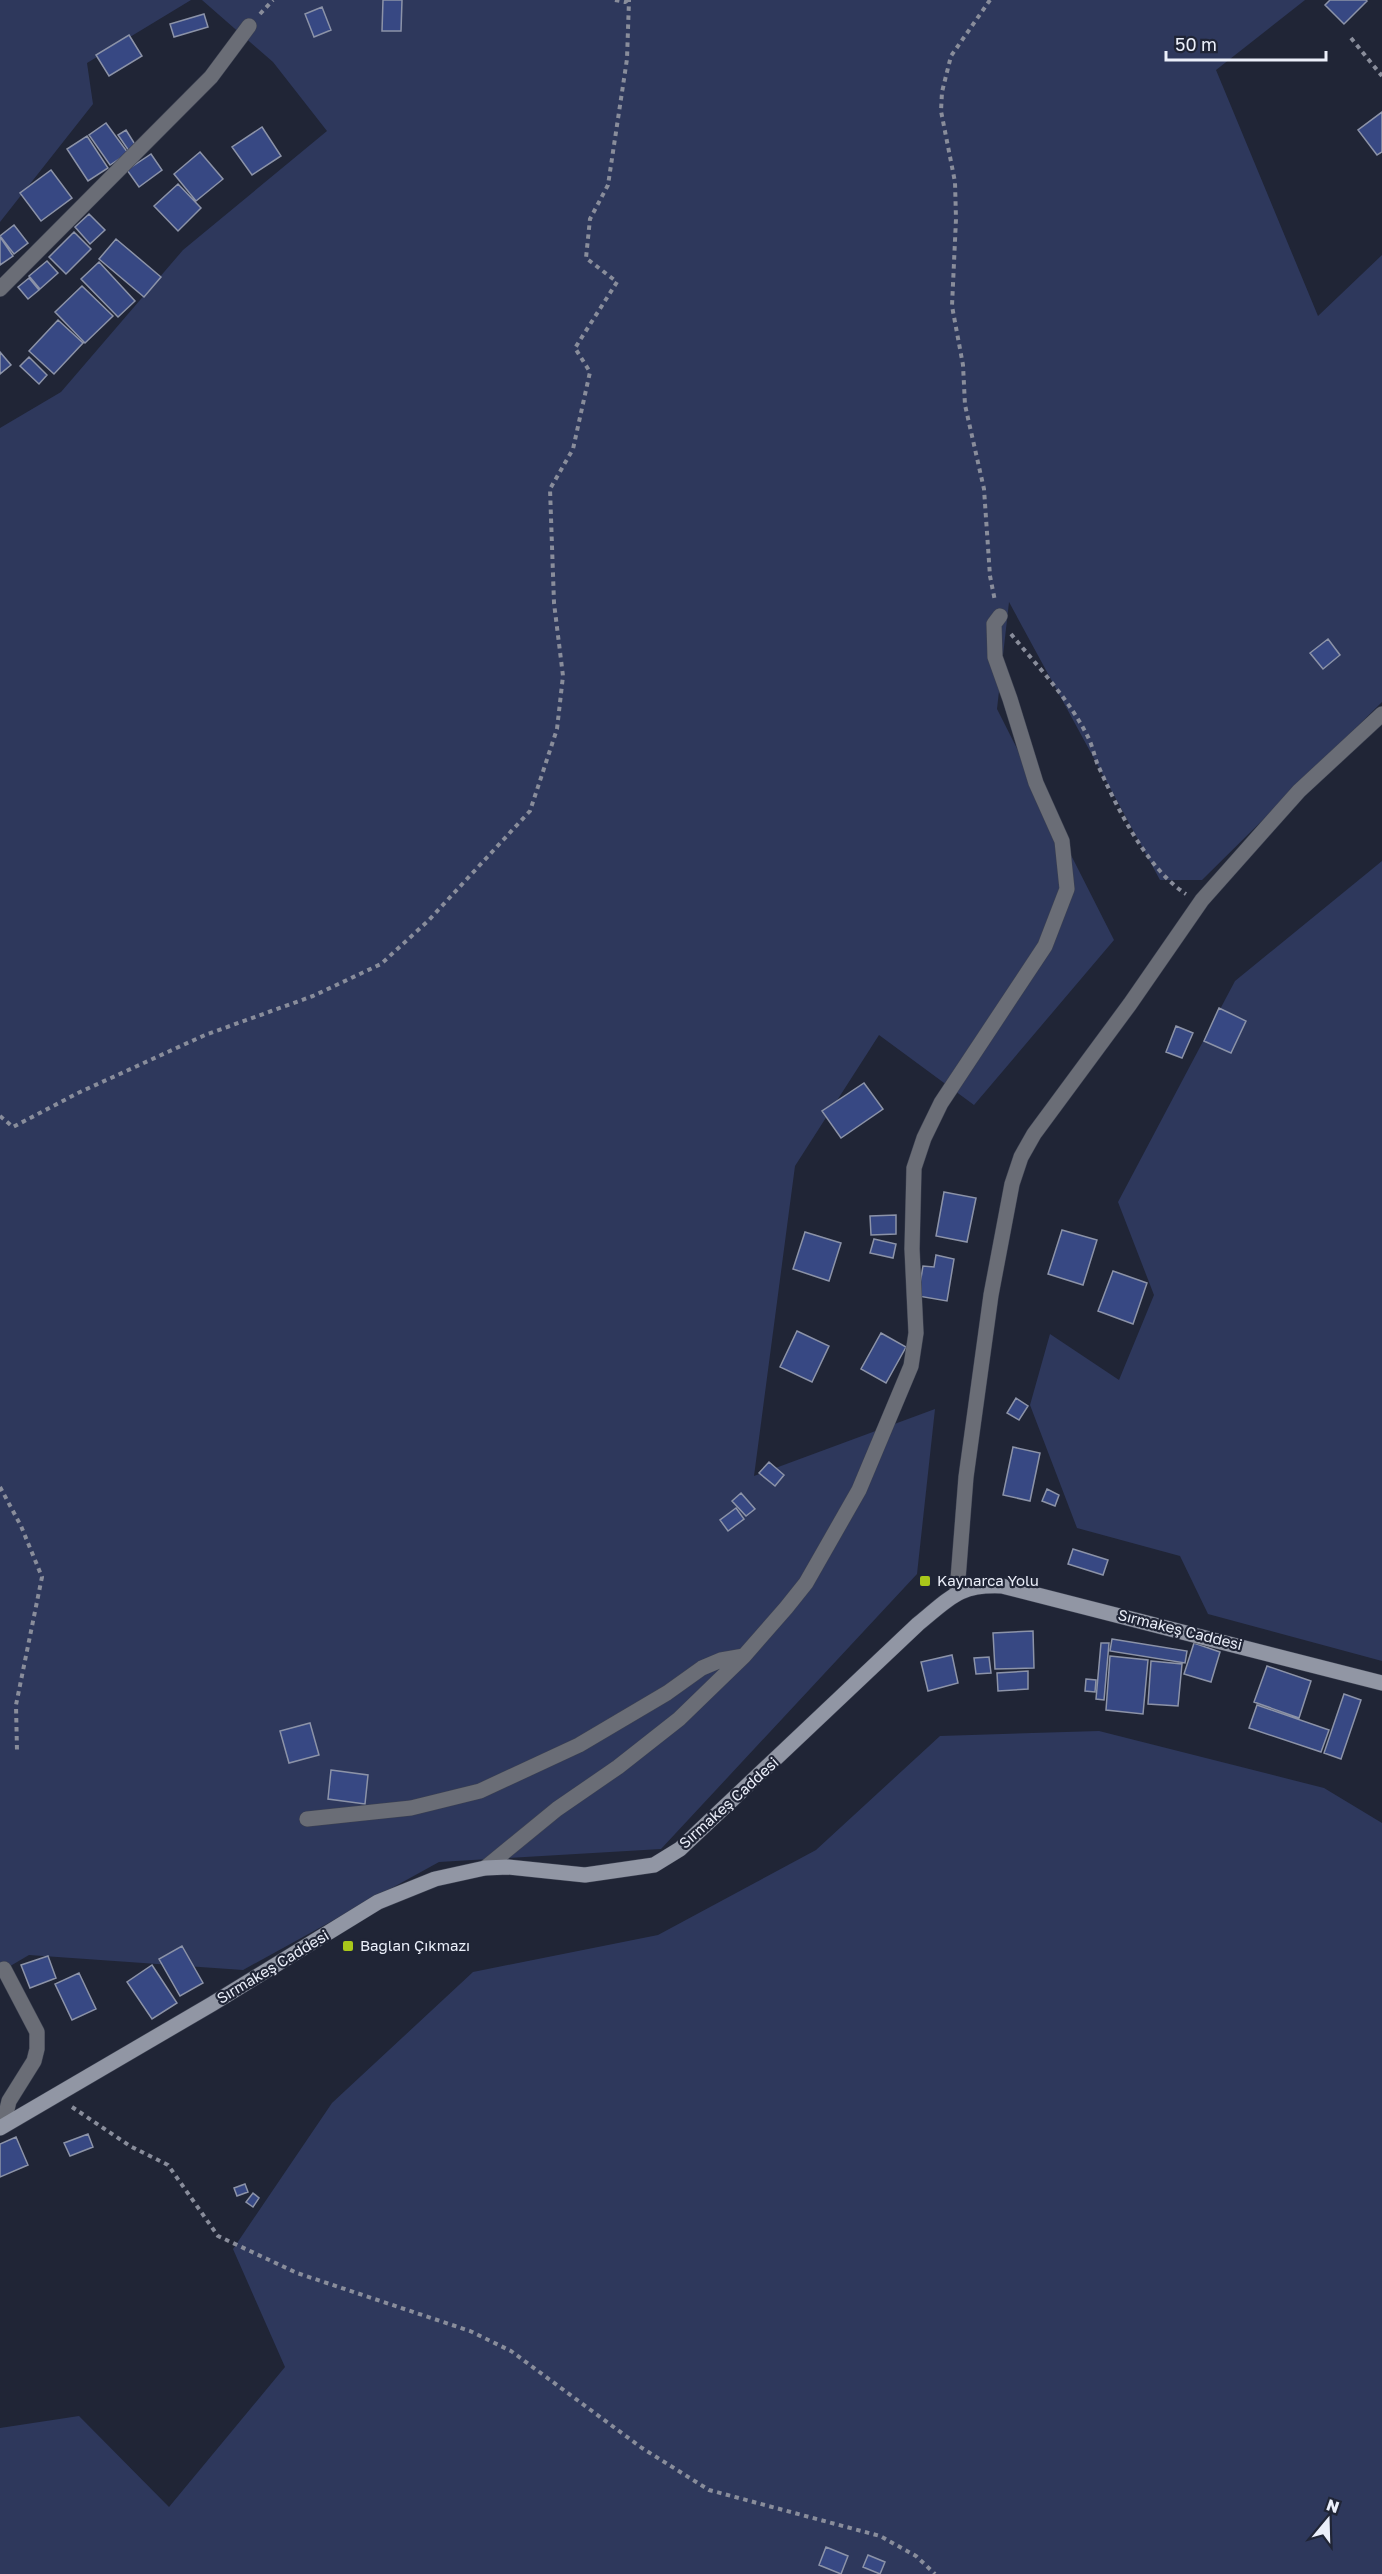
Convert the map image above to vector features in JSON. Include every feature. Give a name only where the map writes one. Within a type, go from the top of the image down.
[{"type":"main road","name":"Sırmakeş Caddesi","points":[[2,2127],[378,1902],[435,1879],[485,1868],[508,1867],[585,1875],[654,1865],[680,1849],[918,1624],[957,1592],[979,1585],[1002,1586],[1171,1627],[1382,1683]]},
{"type":"street","points":[[0,289],[211,77],[249,26]]},
{"type":"street","points":[[485,1868],[557,1809],[618,1767],[679,1719],[744,1656],[806,1583],[840,1526],[859,1490],[912,1366],[916,1333],[912,1269],[914,1168],[924,1138],[941,1103],[1045,946],[1067,889],[1062,841],[1036,783],[995,657],[994,624],[1000,616]]},
{"type":"street","points":[[957,1592],[966,1477],[991,1295],[1012,1184],[1021,1157],[1034,1134],[1130,1004],[1202,900],[1299,792],[1382,714]]},
{"type":"street","points":[[307,1819],[411,1808],[480,1791],[579,1745],[667,1693],[702,1668],[721,1660],[744,1656]]},
{"type":"street","points":[[2,2127],[9,2101],[34,2061],[37,2049],[37,2032],[4,1969]]},
{"type":"path","points":[[0,1116],[13,1127],[78,1093],[205,1035],[313,996],[381,964],[428,921],[530,811],[557,729],[564,676],[554,603],[550,489],[573,449],[590,372],[575,348],[617,282],[586,258],[590,219],[608,185],[627,59],[629,0],[625,2],[615,0]]},
{"type":"path","points":[[990,0],[951,56],[942,92],[941,111],[955,182],[956,251],[952,306],[963,365],[965,405],[984,489],[992,588],[1005,627],[1058,691],[1088,737],[1096,761],[1127,826],[1167,878],[1184,894],[1202,900]]},
{"type":"path","points":[[1351,38],[1382,76]]},
{"type":"path","points":[[0,1487],[21,1526],[42,1577],[16,1705],[16,1751]]},
{"type":"path","points":[[55,2096],[130,2146],[168,2165],[218,2236],[297,2273],[470,2331],[511,2351],[642,2448],[709,2490],[880,2536],[916,2556],[935,2574]]},
{"type":"shaded area","points":[[0,0],[191,0],[87,63],[93,104],[0,222]]},
{"type":"shaded area","points":[[202,0],[1305,0],[1216,70],[1318,316],[1382,255],[1382,702],[1202,880],[1160,880],[1009,602],[997,709],[1114,940],[974,1105],[879,1035],[795,1166],[754,1476],[935,1409],[917,1574],[661,1849],[439,1862],[243,1970],[29,1955],[0,1972],[0,428],[61,392],[183,250],[327,131],[273,62]]},
{"type":"shaded area","points":[[1382,861],[1382,1661],[1208,1614],[1180,1556],[1077,1528],[1030,1405],[1050,1334],[1119,1380],[1154,1295],[1118,1202],[1235,981]]},
{"type":"shaded area","points":[[1099,1731],[1324,1788],[1382,1823],[1382,2574],[0,2574],[0,2428],[79,2416],[169,2507],[285,2367],[233,2249],[332,2103],[473,1972],[658,1935],[816,1850],[940,1736]]},
{"type":"building","points":[[383,0],[402,0],[401,31],[382,31]]},
{"type":"building","points":[[1330,0],[1367,1],[1344,24],[1325,5]]},
{"type":"building","points":[[322,7],[331,30],[314,37],[305,14]]},
{"type":"building","points":[[204,14],[208,27],[174,37],[170,24]]},
{"type":"building","points":[[129,35],[142,56],[109,76],[96,55]]},
{"type":"building","points":[[1382,112],[1382,152],[1377,155],[1358,130]]},
{"type":"building","points":[[106,123],[128,153],[110,165],[89,135]]},
{"type":"building","points":[[262,127],[281,156],[252,175],[232,147]]},
{"type":"building","points":[[126,130],[136,146],[129,151],[118,135]]},
{"type":"building","points":[[87,136],[108,168],[88,181],[67,149]]},
{"type":"building","points":[[200,152],[223,179],[196,201],[174,174]]},
{"type":"building","points":[[151,154],[162,170],[139,187],[127,170]]},
{"type":"building","points":[[51,170],[72,198],[41,221],[20,193]]},
{"type":"building","points":[[178,184],[201,208],[178,231],[154,206]]},
{"type":"building","points":[[89,214],[105,230],[90,244],[75,227]]},
{"type":"building","points":[[14,225],[28,243],[14,254],[0,236]]},
{"type":"building","points":[[74,232],[91,249],[66,274],[49,257]]},
{"type":"building","points":[[0,237],[13,256],[0,265]]},
{"type":"building","points":[[116,239],[161,277],[144,297],[99,259]]},
{"type":"building","points":[[47,261],[58,273],[40,289],[29,276]]},
{"type":"building","points":[[99,262],[135,301],[118,317],[81,279]]},
{"type":"building","points":[[29,278],[39,290],[28,299],[18,287]]},
{"type":"building","points":[[82,286],[113,316],[85,343],[55,312]]},
{"type":"building","points":[[58,320],[83,343],[54,374],[29,351]]},
{"type":"building","points":[[0,352],[11,365],[0,374]]},
{"type":"building","points":[[29,357],[47,375],[39,384],[20,366]]},
{"type":"building","points":[[1328,639],[1340,655],[1323,669],[1310,653]]},
{"type":"building","points":[[1219,1008],[1246,1021],[1231,1053],[1204,1041]]},
{"type":"building","points":[[1176,1026],[1193,1033],[1182,1058],[1166,1052]]},
{"type":"building","points":[[864,1083],[883,1109],[841,1138],[822,1111]]},
{"type":"building","points":[[944,1192],[976,1198],[967,1242],[936,1236]]},
{"type":"building","points":[[896,1215],[896,1234],[871,1235],[870,1216]]},
{"type":"building","points":[[1062,1230],[1097,1240],[1083,1285],[1048,1274]]},
{"type":"building","points":[[805,1232],[841,1243],[829,1281],[793,1269]]},
{"type":"building","points":[[874,1239],[896,1244],[893,1258],[870,1253]]},
{"type":"building","points":[[936,1255],[954,1259],[947,1301],[918,1296],[923,1266],[934,1267]]},
{"type":"building","points":[[1113,1271],[1147,1283],[1133,1324],[1098,1311]]},
{"type":"building","points":[[797,1331],[829,1346],[812,1382],[780,1367]]},
{"type":"building","points":[[881,1333],[906,1347],[886,1383],[861,1369]]},
{"type":"building","points":[[1016,1398],[1028,1406],[1019,1420],[1007,1413]]},
{"type":"building","points":[[1013,1447],[1040,1453],[1030,1501],[1003,1495]]},
{"type":"building","points":[[769,1462],[784,1475],[775,1486],[759,1473]]},
{"type":"building","points":[[1047,1489],[1059,1495],[1055,1506],[1042,1501]]},
{"type":"building","points":[[741,1493],[755,1509],[746,1516],[732,1501]]},
{"type":"building","points":[[736,1508],[744,1519],[728,1531],[720,1520]]},
{"type":"building","points":[[1073,1549],[1108,1560],[1103,1575],[1068,1564]]},
{"type":"building","points":[[1033,1631],[1034,1668],[995,1669],[993,1633]]},
{"type":"building","points":[[1112,1639],[1187,1651],[1185,1663],[1110,1651]]},
{"type":"building","points":[[1101,1643],[1109,1643],[1104,1700],[1096,1699]]},
{"type":"building","points":[[1194,1643],[1220,1652],[1211,1682],[1184,1674]]},
{"type":"building","points":[[952,1655],[958,1683],[928,1691],[921,1662]]},
{"type":"building","points":[[1110,1656],[1148,1660],[1143,1714],[1106,1710]]},
{"type":"building","points":[[989,1657],[991,1673],[976,1674],[974,1658]]},
{"type":"building","points":[[1151,1661],[1182,1664],[1178,1706],[1148,1704]]},
{"type":"building","points":[[1267,1666],[1311,1681],[1299,1718],[1254,1702]]},
{"type":"building","points":[[1028,1671],[1028,1689],[998,1691],[997,1673]]},
{"type":"building","points":[[1086,1679],[1096,1680],[1095,1692],[1085,1691]]},
{"type":"building","points":[[1344,1694],[1361,1700],[1341,1759],[1324,1753]]},
{"type":"building","points":[[1257,1705],[1329,1730],[1321,1752],[1249,1728]]},
{"type":"building","points":[[310,1723],[319,1755],[289,1763],[280,1731]]},
{"type":"building","points":[[331,1770],[368,1775],[365,1804],[328,1799]]},
{"type":"building","points":[[182,1946],[203,1983],[180,1996],[159,1959]]},
{"type":"building","points":[[48,1956],[56,1978],[30,1988],[21,1965]]},
{"type":"building","points":[[152,1965],[177,2003],[152,2019],[127,1982]]},
{"type":"building","points":[[79,1973],[96,2009],[72,2020],[55,1984]]},
{"type":"building","points":[[88,2134],[93,2147],[70,2156],[64,2143]]},
{"type":"building","points":[[16,2137],[28,2165],[0,2177],[0,2144]]},
{"type":"building","points":[[245,2184],[248,2192],[237,2196],[234,2188]]},
{"type":"building","points":[[253,2193],[259,2198],[253,2207],[246,2202]]},
{"type":"building","points":[[826,2547],[848,2556],[841,2574],[819,2565]]},
{"type":"building","points":[[868,2555],[885,2562],[880,2574],[863,2567]]},
{"type":"place","name":"Kaynarca Yolu","points":[[925,1581]]},
{"type":"place","name":"Bağlan Çıkmazı","points":[[348,1946]]}]
